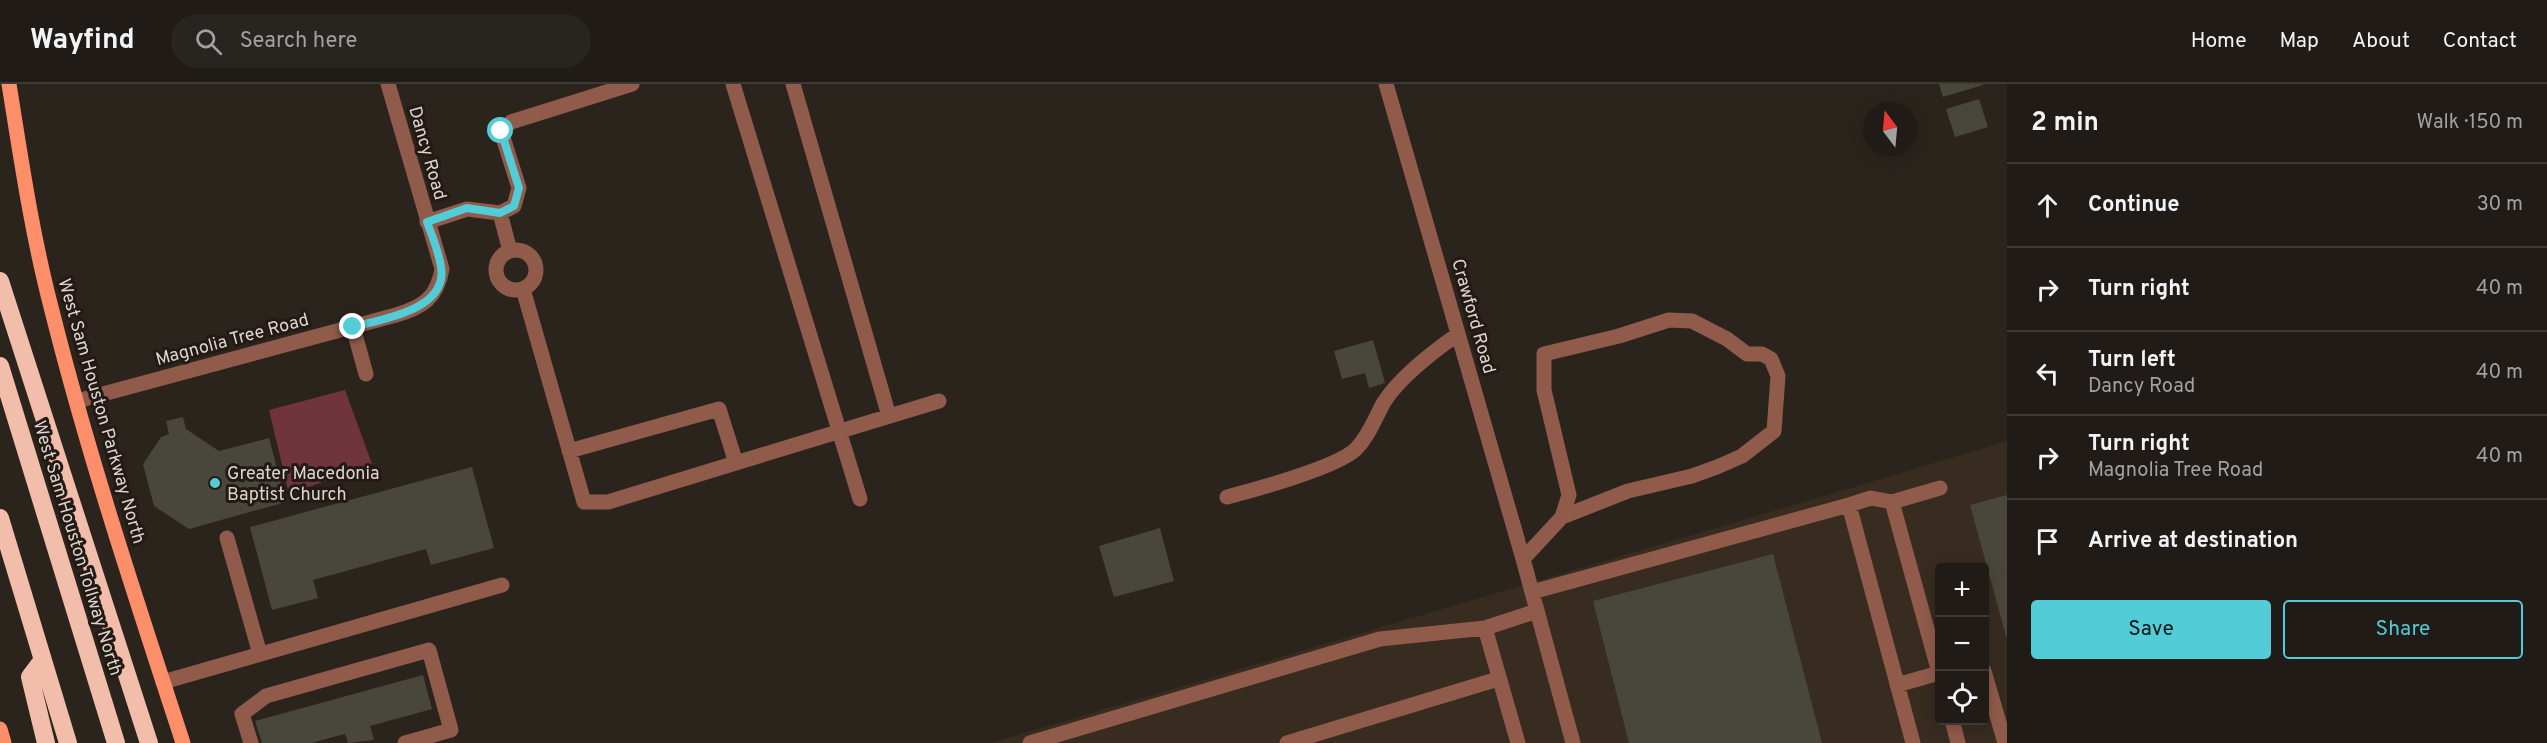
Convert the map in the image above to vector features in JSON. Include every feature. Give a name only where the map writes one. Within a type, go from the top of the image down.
[{"type":"highway","points":[[0,281],[149,743]]},
{"type":"highway","name":"West Sam Houston Tollway North","points":[[0,366],[116,743]]},
{"type":"highway","points":[[0,518],[68,743]]},
{"type":"highway","points":[[42,661],[30,677],[46,743]]},
{"type":"main road","name":"West Sam Houston Parkway North","points":[[9,84],[28,202],[48,294],[97,475],[183,743]]},
{"type":"street","name":"Dancy Road","points":[[388,84],[441,268],[439,285],[429,299]]},
{"type":"street","points":[[427,222],[467,208],[500,213],[514,206],[519,188],[501,131],[511,122],[632,84]]},
{"type":"street","points":[[733,84],[860,499]]},
{"type":"street","points":[[793,84],[889,416]]},
{"type":"street","name":"Crawford Road","points":[[1386,84],[1523,559],[1573,743]]},
{"type":"street","points":[[500,213],[510,251]]},
{"type":"street","points":[[510,251],[524,252],[533,261],[535,274],[529,285],[523,289],[510,290],[504,287],[497,277],[497,264],[510,251]]},
{"type":"street","points":[[523,289],[584,502],[608,502],[939,401]]},
{"type":"street","name":"Magnolia Tree Road","points":[[77,401],[353,327],[415,309],[429,299]]},
{"type":"street","points":[[1523,559],[1562,517],[1569,495],[1544,390],[1544,354],[1619,336],[1669,320],[1692,321],[1727,339],[1747,354],[1762,354],[1771,359],[1778,376],[1774,431],[1742,456],[1692,476],[1628,491],[1562,517]]},
{"type":"street","points":[[353,327],[366,374]]},
{"type":"street","points":[[1227,497],[1272,484],[1338,460],[1355,450],[1374,424],[1385,401],[1436,349],[1458,334]]},
{"type":"street","points":[[569,451],[719,409],[736,463]]},
{"type":"street","points":[[1532,592],[1871,498],[1892,502],[1940,488]]},
{"type":"street","points":[[1892,502],[1938,671]]},
{"type":"street","points":[[1849,505],[1913,743]]},
{"type":"street","points":[[227,538],[260,654]]},
{"type":"street","points":[[163,682],[502,585]]},
{"type":"street","points":[[1030,743],[1380,639],[1485,628],[1537,611]]},
{"type":"street","points":[[1485,628],[1518,743]]},
{"type":"street","points":[[251,743],[242,714],[266,696],[429,650],[451,730],[405,743]]},
{"type":"street","points":[[1897,685],[1935,676]]},
{"type":"street","points":[[1287,743],[1498,679]]},
{"type":"street","points":[[1989,699],[2005,743]]},
{"type":"street","points":[[1953,725],[1958,743]]},
{"type":"shaded area","points":[[345,390],[372,464],[289,494],[269,410]]},
{"type":"shaded area","points":[[2007,441],[2007,743],[991,743],[1861,485]]},
{"type":"building","points":[[1939,84],[1983,84],[1983,85],[1943,97]]},
{"type":"building","points":[[1979,99],[1988,127],[1955,137],[1946,109]]},
{"type":"building","points":[[1373,340],[1385,383],[1369,388],[1365,373],[1342,379],[1334,351]]},
{"type":"building","name":"Greater Macedonia Baptist Church","points":[[183,417],[186,429],[219,451],[269,438],[286,502],[189,529],[154,506],[143,464],[161,437],[169,434],[166,421]]},
{"type":"building","points":[[472,467],[494,548],[431,565],[426,549],[313,580],[318,598],[272,610],[250,527]]},
{"type":"building","points":[[2007,495],[2007,636],[1989,574],[1989,563],[1986,563],[1970,505]]},
{"type":"building","points":[[1160,528],[1174,581],[1114,597],[1099,546]]},
{"type":"building","points":[[1773,554],[1822,743],[1629,743],[1593,601]]},
{"type":"building","points":[[423,675],[432,709],[370,726],[374,740],[348,743],[345,734],[311,743],[262,743],[255,721]]},
{"type":"place","name":"Greater Macedonia Baptist Church","points":[[215,483]]},
{"type":"route","points":[[353,327],[415,309],[429,299],[439,285],[441,268],[427,222],[467,208],[500,213],[514,206],[519,188],[501,131]]}]
